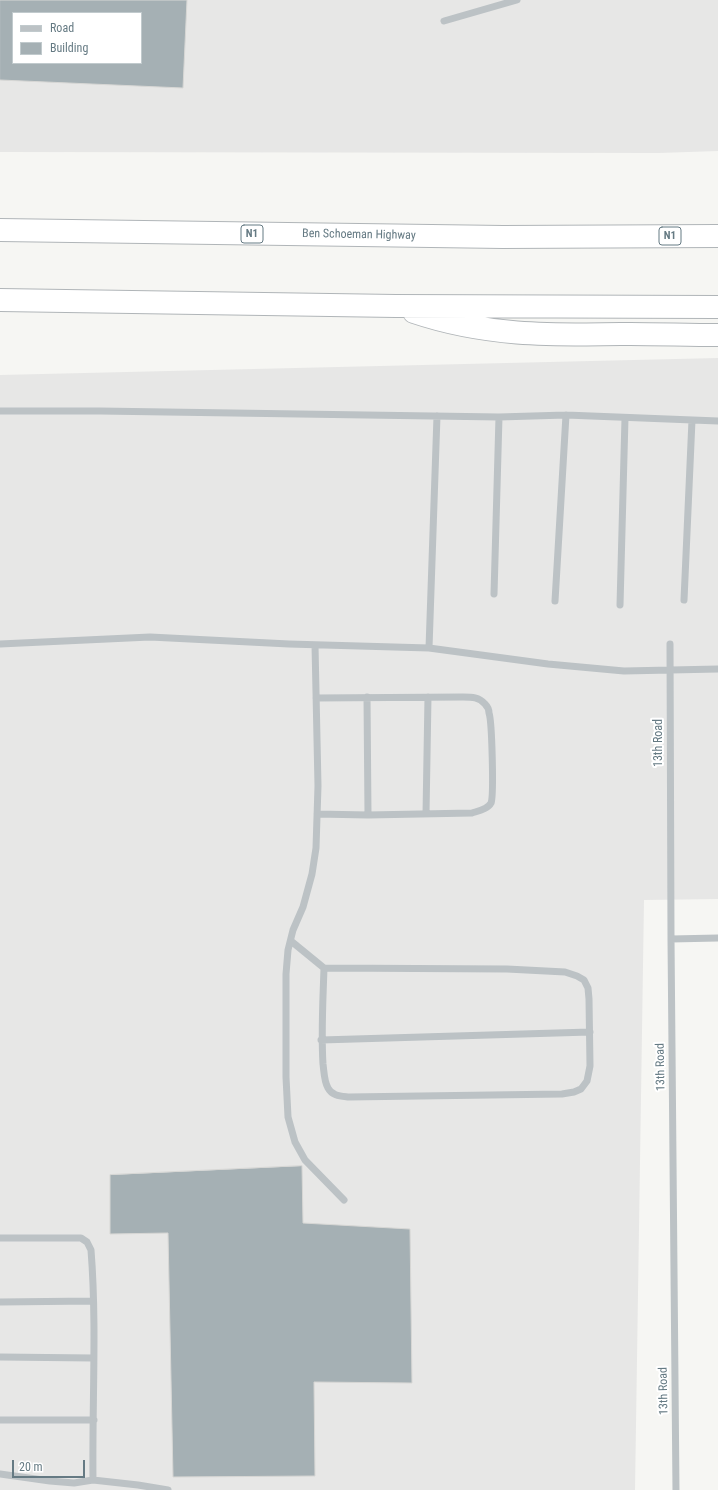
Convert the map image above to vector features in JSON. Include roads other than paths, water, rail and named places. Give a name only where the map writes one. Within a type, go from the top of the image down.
[{"type":"highway","name":"Ben Schoeman Highway","points":[[0,230],[503,237],[718,236]]},
{"type":"highway","points":[[0,300],[396,306],[718,308]]},
{"type":"highway","points":[[396,306],[438,320],[473,328],[504,332],[546,335],[718,335]]},
{"type":"street","points":[[444,21],[517,0]]},
{"type":"street","points":[[0,411],[100,411],[499,417],[566,415],[718,421]]},
{"type":"street","points":[[555,601],[566,415]]},
{"type":"street","points":[[429,648],[437,416]]},
{"type":"street","points":[[494,594],[499,417]]},
{"type":"street","points":[[620,605],[626,418]]},
{"type":"street","points":[[684,600],[692,420]]},
{"type":"street","points":[[0,644],[150,637],[315,645],[429,648],[510,660],[624,671],[718,669]]},
{"type":"street","name":"13th Road","points":[[670,644],[676,1490]]},
{"type":"street","points":[[315,645],[318,786],[316,848],[312,874],[303,907],[293,930],[288,950],[286,974],[286,1077],[288,1117],[295,1142],[304,1160],[344,1200]]},
{"type":"street","points":[[366,697],[368,815]]},
{"type":"street","points":[[426,814],[428,697]]},
{"type":"street","points":[[316,698],[475,697],[486,705],[490,719],[492,790],[491,802],[481,810],[472,813],[368,815],[317,814]]},
{"type":"street","points":[[671,938],[718,938]]},
{"type":"street","points":[[291,940],[324,968],[508,969],[565,972],[578,976],[584,980],[588,988],[590,1066],[587,1081],[581,1089],[562,1094],[338,1096],[327,1087],[324,1075],[321,1040],[324,968]]},
{"type":"street","points":[[321,1040],[590,1032]]},
{"type":"street","points":[[0,1238],[81,1238],[87,1242],[92,1250],[94,1420],[92,1460],[93,1480]]},
{"type":"street","points":[[0,1302],[93,1301]]},
{"type":"street","points":[[0,1357],[93,1358]]},
{"type":"street","points":[[0,1420],[94,1420]]},
{"type":"street","points":[[0,1474],[56,1482],[74,1483],[93,1480],[168,1490]]}]
